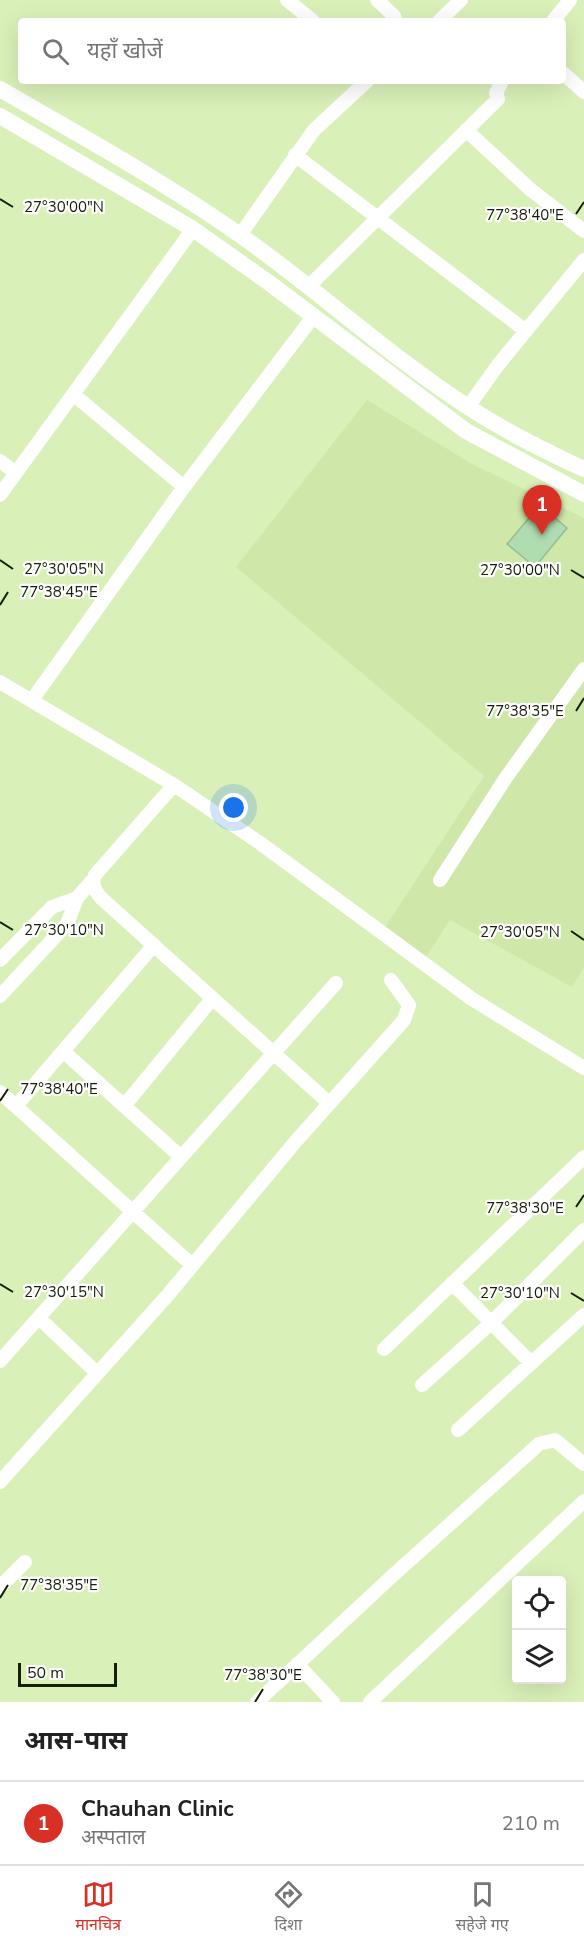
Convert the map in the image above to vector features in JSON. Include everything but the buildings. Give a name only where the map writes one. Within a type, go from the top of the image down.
[{"type":"main road","points":[[0,88],[158,181],[240,235],[411,367],[468,407],[516,436],[584,469]]},
{"type":"main road","points":[[0,116],[193,229],[466,431],[584,494]]},
{"type":"street","points":[[287,0],[309,18]]},
{"type":"street","points":[[377,0],[395,18]]},
{"type":"street","points":[[441,18],[461,0]]},
{"type":"street","points":[[555,18],[570,0]]},
{"type":"street","points":[[566,76],[584,92]]},
{"type":"street","points":[[240,235],[314,130],[364,84]]},
{"type":"street","points":[[309,286],[376,217],[498,99],[496,93],[500,84]]},
{"type":"street","points":[[466,130],[531,190],[584,231]]},
{"type":"street","points":[[295,155],[526,330]]},
{"type":"street","points":[[0,495],[193,229]]},
{"type":"street","points":[[468,407],[526,330],[584,260]]},
{"type":"street","points":[[32,700],[184,487],[313,317]]},
{"type":"street","points":[[73,394],[184,487]]},
{"type":"street","points":[[0,461],[16,473]]},
{"type":"street","points":[[440,880],[505,779],[584,669]]},
{"type":"street","points":[[0,682],[174,785],[260,843],[472,999],[584,1067]]},
{"type":"street","points":[[0,996],[67,924],[76,898],[174,785]]},
{"type":"street","points":[[92,881],[100,897],[329,1103]]},
{"type":"street","points":[[0,960],[52,907],[76,898]]},
{"type":"street","points":[[16,1106],[153,945]]},
{"type":"street","points":[[0,1482],[192,1265],[406,1016],[409,1005],[391,980]]},
{"type":"street","points":[[0,1361],[336,983]]},
{"type":"street","points":[[124,1106],[212,999]]},
{"type":"street","points":[[63,1051],[181,1157]]},
{"type":"street","points":[[0,1092],[192,1265]]},
{"type":"street","points":[[384,1349],[582,1162]]},
{"type":"street","points":[[422,1385],[491,1323],[584,1230]]},
{"type":"street","points":[[452,1283],[531,1363]]},
{"type":"street","points":[[458,1430],[584,1316]]},
{"type":"street","points":[[39,1318],[97,1373]]},
{"type":"street","points":[[257,1702],[539,1444],[555,1440],[584,1464]]},
{"type":"street","points":[[370,1702],[584,1502]]},
{"type":"street","points":[[0,1587],[25,1562]]},
{"type":"street","points":[[297,1664],[333,1702]]},
{"type":"shaded area","points":[[367,400],[472,464],[584,518],[584,967],[572,987],[450,920],[424,960],[382,932],[484,776],[236,567]]},
{"type":"place","name":"Chauhan Clinic","points":[[542,535]]}]
